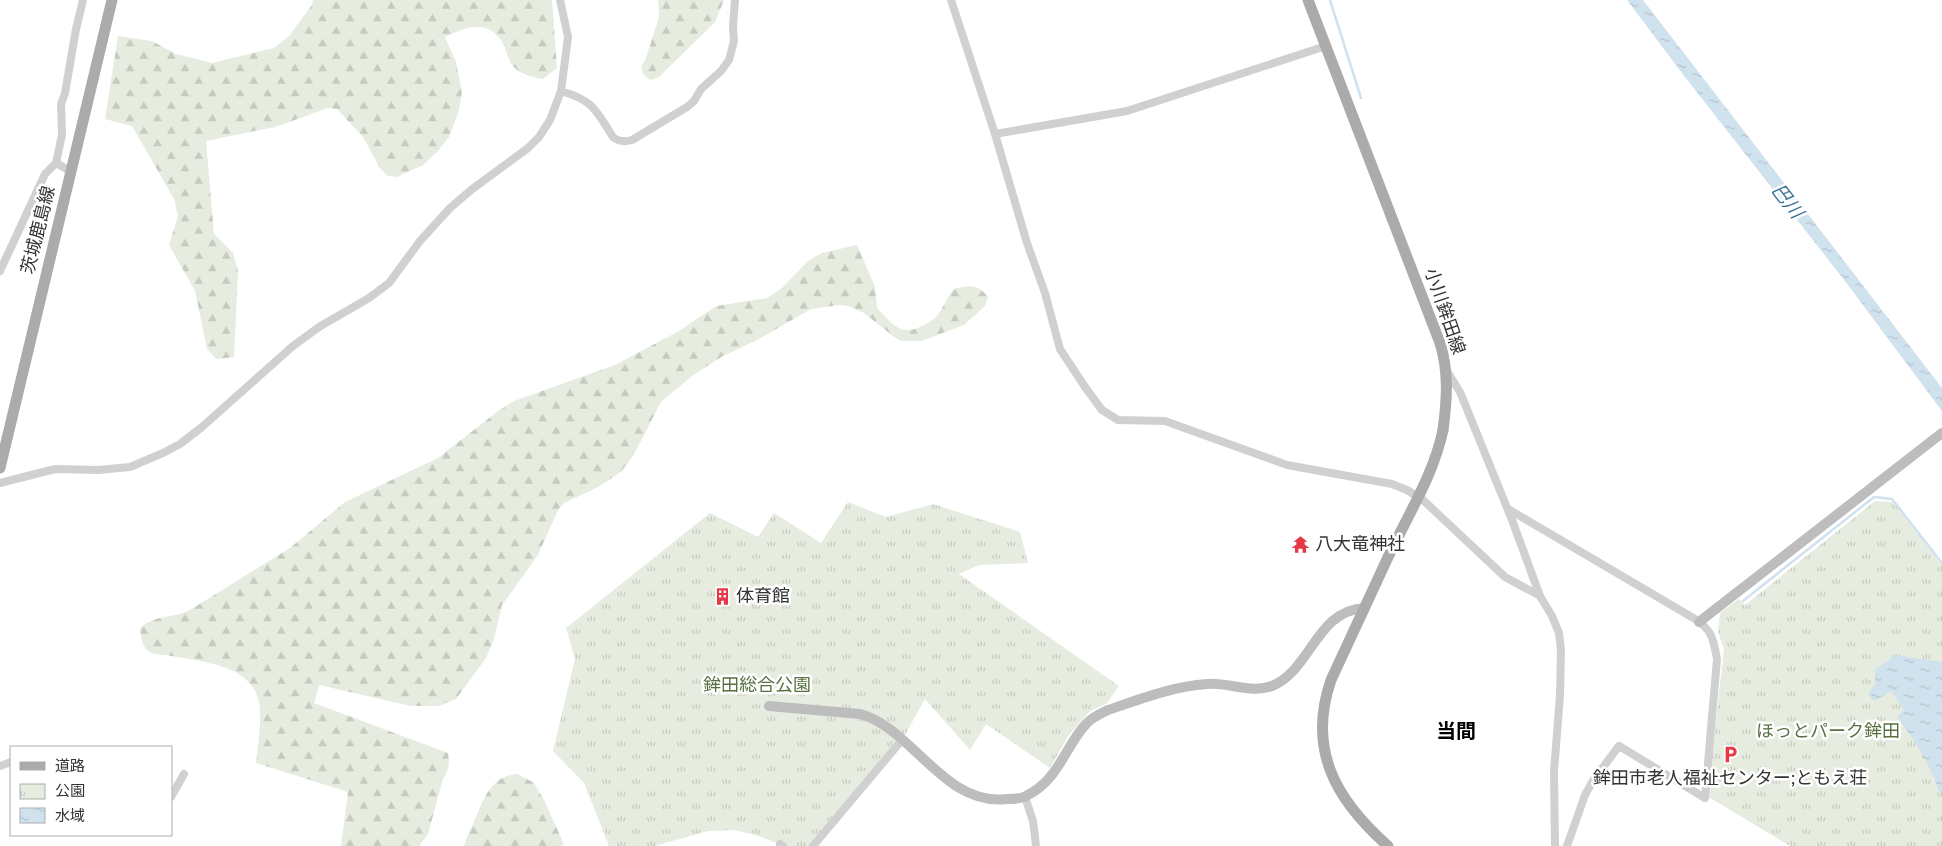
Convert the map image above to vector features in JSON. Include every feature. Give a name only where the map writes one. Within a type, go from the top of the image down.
[{"type":"main road","name":"茨城鹿島線","points":[[0,468],[112,0]]},
{"type":"main road","name":"小川鉾田線","points":[[1308,0],[1437,330],[1447,371],[1448,384],[1444,430],[1438,452],[1331,680],[1324,706],[1323,730],[1328,763],[1342,795],[1364,825],[1388,846]]},
{"type":"street","points":[[0,271],[42,180],[56,164],[62,135],[61,104],[65,93],[83,0]]},
{"type":"street","points":[[0,483],[55,469],[98,470],[130,467],[180,444],[202,427],[293,346],[319,327],[369,298],[389,283],[420,241],[450,208],[528,148],[539,137],[550,120],[561,91],[568,37],[560,0]]},
{"type":"street","points":[[561,91],[581,97],[590,104],[617,140],[627,142],[632,140],[687,107],[694,101],[700,89],[723,68],[733,49],[735,0]]},
{"type":"street","points":[[951,0],[1060,349],[1102,410],[1118,420],[1165,421],[1287,465],[1392,484],[1423,500],[1506,577],[1540,596]]},
{"type":"street","points":[[994,134],[1127,111],[1326,46]]},
{"type":"street","points":[[56,164],[70,171]]},
{"type":"street","points":[[1447,371],[1460,392],[1508,509],[1540,596],[1557,625],[1561,650],[1559,714],[1554,772],[1555,846]]},
{"type":"street","points":[[1699,622],[1939,435]]},
{"type":"street","points":[[1508,509],[1699,622],[1710,630],[1717,659],[1706,798],[1619,746],[1594,779],[1585,795],[1567,846]]},
{"type":"street","points":[[769,706],[860,714],[873,718],[953,783],[976,796],[987,800],[1025,797],[1048,780],[1086,724],[1096,716],[1108,710],[1187,686],[1219,683],[1262,689],[1271,687],[1291,673],[1318,636],[1336,619],[1348,611],[1364,608]]},
{"type":"street","points":[[813,846],[902,740]]},
{"type":"street","points":[[172,795],[184,774]]},
{"type":"street","points":[[1025,797],[1033,821],[1036,846]]},
{"type":"green space","points":[[313,0],[552,0],[557,68],[543,79],[522,73],[512,65],[501,40],[495,33],[482,27],[467,28],[445,37],[456,62],[462,92],[459,110],[449,137],[437,152],[423,165],[397,177],[388,176],[380,168],[363,137],[337,109],[328,108],[275,127],[206,141],[214,234],[233,253],[238,271],[234,357],[216,359],[207,349],[195,291],[169,245],[178,216],[174,199],[132,126],[105,119],[118,36],[152,41],[176,54],[212,63],[274,48],[289,36],[312,5]]},
{"type":"green space","points":[[658,0],[724,0],[715,22],[658,78],[650,80],[643,74],[641,66],[645,61],[659,17]]},
{"type":"green space","points":[[857,245],[875,287],[877,308],[893,324],[903,330],[916,329],[931,321],[937,316],[954,289],[969,286],[981,290],[988,297],[985,306],[964,325],[921,341],[902,341],[864,313],[848,306],[839,305],[811,309],[757,340],[723,356],[692,376],[661,402],[633,456],[621,472],[598,487],[564,503],[558,510],[538,555],[502,605],[494,639],[486,658],[456,699],[439,706],[411,706],[319,685],[314,703],[448,753],[447,773],[443,779],[428,834],[419,846],[341,846],[348,792],[256,763],[260,709],[256,694],[249,682],[225,667],[195,660],[159,655],[146,649],[140,628],[152,621],[190,610],[290,548],[345,502],[438,458],[498,411],[514,401],[615,365],[679,331],[716,306],[767,298],[782,288],[808,261],[822,253]]},
{"type":"green space","name":"ほっとパーク鉾田","points":[[1875,501],[1893,502],[1942,565],[1942,846],[1790,846],[1707,796],[1724,650],[1718,631],[1720,613],[1739,599],[1745,605]]},
{"type":"green space","name":"鉾田総合公園","points":[[848,502],[886,517],[933,504],[1020,532],[1028,563],[979,565],[959,574],[1119,686],[1107,703],[1089,712],[1079,723],[1067,738],[1050,768],[986,724],[970,750],[925,699],[902,740],[813,846],[785,846],[755,835],[734,830],[708,831],[655,846],[609,846],[584,783],[553,751],[575,659],[566,628],[710,513],[758,537],[774,513],[821,543]]},
{"type":"green space","points":[[517,774],[533,782],[543,798],[564,844],[562,846],[464,846],[486,795],[491,788],[501,779]]},
{"type":"water","name":"巴川","points":[[1627,0],[1643,0],[1942,388],[1942,411],[1845,281]]},
{"type":"water","points":[[1895,655],[1942,662],[1942,791],[1939,792],[1921,753],[1897,717],[1904,710],[1891,691],[1874,701],[1868,694],[1875,684],[1875,670]]},
{"type":"waterway","points":[[1330,0],[1361,98]]},
{"type":"waterway","points":[[1743,601],[1874,497],[1892,499],[1942,563]]},
{"type":"place","name":"八大竜神社","points":[[1301,544]]},
{"type":"place","name":"体育館","points":[[722,596]]},
{"type":"place","name":"鉾田市老人福祉センター;ともえ荘","points":[[1730,755]]},
{"type":"district","name":"当間","points":[[1456,732]]}]
